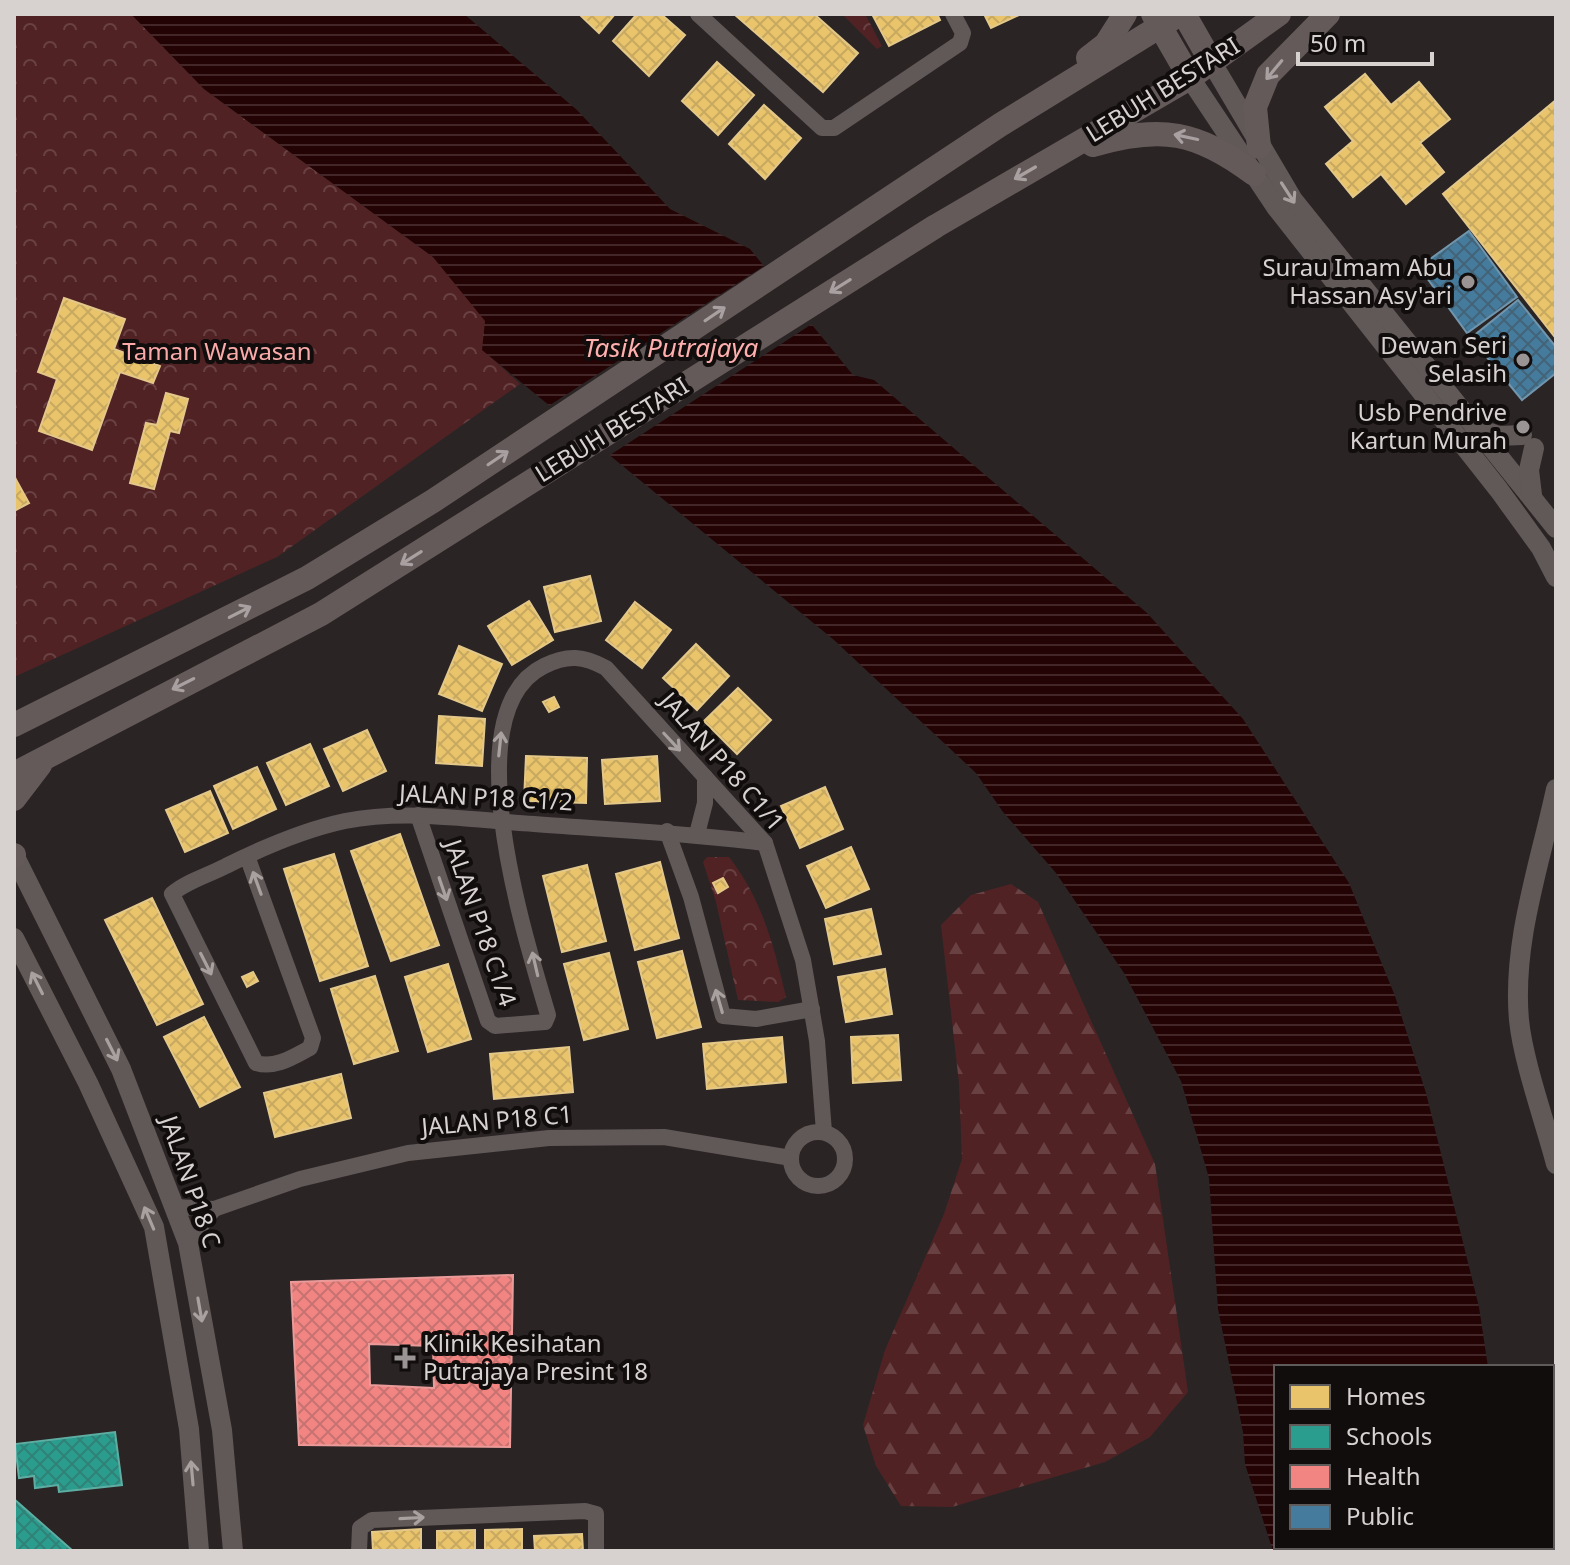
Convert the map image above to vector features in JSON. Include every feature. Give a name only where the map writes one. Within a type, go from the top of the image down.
[{"type":"main road","points":[[1000,125],[1106,44],[1125,14]]},
{"type":"main road","name":"LEBUH BESTARI","points":[[14,774],[321,614],[906,245],[1190,78],[1279,14]]},
{"type":"main road","points":[[1259,147],[1255,107],[1268,75],[1328,14]]},
{"type":"main road","points":[[1169,17],[1212,63]]},
{"type":"main road","points":[[1169,17],[1190,78]]},
{"type":"main road","name":"LEBUH BESTARI","points":[[14,725],[307,578],[433,501],[1000,125],[1169,17]]},
{"type":"main road","points":[[1056,155],[1125,136],[1158,132],[1193,137],[1220,149],[1254,174]]},
{"type":"main road","points":[[14,710],[71,698]]},
{"type":"main road","points":[[14,799],[32,772],[54,753]]},
{"type":"street","points":[[698,14],[822,128],[834,128],[960,43],[963,33],[953,14]]},
{"type":"street","points":[[1212,63],[1259,147],[1320,236],[1475,428],[1495,464],[1499,490],[1541,548],[1556,577]]},
{"type":"street","points":[[1190,78],[1307,249],[1495,464],[1532,496],[1556,528]]},
{"type":"street","points":[[1475,428],[1528,441],[1532,496]]},
{"type":"street","name":"JALAN P18 C1/1","points":[[502,822],[498,747],[508,706],[520,682],[533,671],[568,657],[585,656],[606,668],[765,843],[803,960],[812,1009],[824,1132]]},
{"type":"street","points":[[697,834],[705,803],[705,777]]},
{"type":"street","points":[[1556,789],[1522,941],[1519,974],[1519,1022],[1556,1164]]},
{"type":"street","name":"JALAN P18 C1/2","points":[[247,856],[313,1038],[310,1048],[277,1064],[256,1063],[172,894],[247,856],[286,839],[347,821],[418,815],[667,831],[765,843]]},
{"type":"street","name":"JALAN P18 C1/4","points":[[418,815],[488,1021],[495,1026],[523,1026],[545,1022],[548,1015],[502,822]]},
{"type":"street","points":[[667,831],[691,897],[723,1016],[756,1019],[812,1009]]},
{"type":"street","name":"JALAN P18 C","points":[[14,855],[121,1069],[188,1243],[222,1430],[233,1551]]},
{"type":"street","name":"JALAN P18 C","points":[[14,938],[88,1083],[154,1227],[189,1429],[199,1551]]},
{"type":"street","points":[[824,1132],[837,1139],[845,1152],[844,1168],[834,1181],[818,1186],[802,1181],[791,1158],[793,1149],[805,1135],[824,1132]]},
{"type":"street","name":"JALAN P18 C1","points":[[176,1207],[214,1209],[300,1179],[408,1153],[549,1138],[664,1137],[791,1158]]},
{"type":"street","points":[[188,1243],[214,1209]]},
{"type":"street","points":[[359,1551],[360,1528],[372,1520],[585,1511],[596,1514],[596,1551]]},
{"type":"green space","name":"Taman Wawasan","points":[[14,14],[131,14],[204,89],[433,257],[486,321],[483,350],[520,384],[277,557],[14,677]]},
{"type":"green space","points":[[842,14],[865,14],[882,46],[877,49]]},
{"type":"green space","points":[[707,857],[729,857],[750,889],[771,941],[786,997],[778,1002],[738,1000],[716,902],[703,862]]},
{"type":"green space","points":[[1011,884],[1038,902],[1155,1164],[1188,1392],[1150,1437],[1105,1462],[952,1507],[901,1506],[876,1466],[863,1425],[885,1350],[944,1214],[962,1159],[959,1083],[941,925],[971,895]]},
{"type":"water","name":"Tasik Putrajaya","points":[[131,14],[464,14],[577,110],[670,209],[750,249],[853,375],[874,380],[1147,613],[1243,719],[1349,883],[1395,996],[1426,1093],[1479,1307],[1488,1365],[1274,1365],[1274,1549],[1535,1551],[1273,1551],[1245,1464],[1243,1432],[1218,1309],[1209,1178],[1181,1081],[1124,973],[1056,873],[1003,812],[976,773],[834,640],[482,350],[485,321],[433,257],[204,89]]},
{"type":"pier","points":[[767,264],[815,322],[604,459],[544,409]]},
{"type":"building: Homes","points":[[579,14],[615,14],[599,33]]},
{"type":"building: Homes","points":[[637,14],[661,14],[685,35],[649,76],[613,41]]},
{"type":"building: Homes","points":[[734,14],[814,14],[858,53],[823,92]]},
{"type":"building: Homes","points":[[872,14],[937,14],[940,20],[889,46]]},
{"type":"building: Homes","points":[[984,14],[1021,14],[991,28]]},
{"type":"building: Homes","points":[[717,62],[754,95],[718,135],[682,101]]},
{"type":"building: Homes","points":[[1365,74],[1391,105],[1419,82],[1450,119],[1420,143],[1444,172],[1406,204],[1381,174],[1353,197],[1326,164],[1353,141],[1325,107]]},
{"type":"building: Homes","points":[[1556,100],[1556,334],[1554,336],[1443,194]]},
{"type":"building: Homes","points":[[764,105],[801,138],[765,179],[729,144]]},
{"type":"building: Homes","points":[[64,298],[125,319],[114,349],[160,366],[153,383],[120,372],[92,450],[39,431],[57,379],[38,372]]},
{"type":"building: Homes","points":[[166,393],[188,399],[179,433],[170,431],[154,489],[130,483],[146,423],[157,425]]},
{"type":"building: Homes","points":[[14,476],[29,503],[14,511]]},
{"type":"building: Homes","points":[[590,576],[601,621],[555,632],[544,587]]},
{"type":"building: Homes","points":[[529,601],[553,640],[512,665],[488,626]]},
{"type":"building: Homes","points":[[635,602],[671,630],[642,668],[606,640]]},
{"type":"building: Homes","points":[[696,644],[729,676],[697,710],[663,678]]},
{"type":"building: Homes","points":[[459,646],[502,664],[482,711],[439,694]]},
{"type":"building: Homes","points":[[738,688],[771,720],[737,754],[704,721]]},
{"type":"building: Homes","points":[[554,697],[559,707],[549,712],[543,702]]},
{"type":"building: Homes","points":[[439,716],[485,719],[482,766],[436,763]]},
{"type":"building: Homes","points":[[367,730],[386,771],[343,791],[324,749]]},
{"type":"building: Homes","points":[[310,744],[329,786],[286,805],[267,763]]},
{"type":"building: Homes","points":[[526,756],[587,758],[586,803],[524,801]]},
{"type":"building: Homes","points":[[657,756],[660,801],[605,804],[602,760]]},
{"type":"building: Homes","points":[[257,767],[276,809],[233,829],[214,786]]},
{"type":"building: Homes","points":[[825,787],[843,829],[800,848],[781,806]]},
{"type":"building: Homes","points":[[210,791],[228,833],[185,852],[166,810]]},
{"type":"building: Homes","points":[[400,834],[439,945],[391,961],[351,851]]},
{"type":"building: Homes","points":[[851,847],[869,889],[826,908],[807,866]]},
{"type":"building: Homes","points":[[334,854],[368,966],[320,981],[284,869]]},
{"type":"building: Homes","points":[[660,862],[679,938],[635,950],[616,874]]},
{"type":"building: Homes","points":[[587,865],[606,941],[562,952],[543,876]]},
{"type":"building: Homes","points":[[723,878],[728,887],[718,893],[713,883]]},
{"type":"building: Homes","points":[[152,898],[203,1004],[157,1025],[105,920]]},
{"type":"building: Homes","points":[[871,909],[881,954],[834,964],[825,919]]},
{"type":"building: Homes","points":[[682,951],[701,1027],[657,1038],[638,962]]},
{"type":"building: Homes","points":[[609,953],[628,1029],[584,1040],[564,964]]},
{"type":"building: Homes","points":[[448,964],[471,1039],[428,1052],[405,977]]},
{"type":"building: Homes","points":[[885,969],[892,1014],[846,1022],[838,977]]},
{"type":"building: Homes","points":[[253,972],[258,981],[247,987],[242,977]]},
{"type":"building: Homes","points":[[375,976],[398,1051],[354,1064],[331,989]]},
{"type":"building: Homes","points":[[204,1017],[240,1087],[200,1107],[164,1037]]},
{"type":"building: Homes","points":[[898,1035],[901,1080],[853,1083],[851,1037]]},
{"type":"building: Homes","points":[[782,1037],[786,1082],[707,1089],[703,1044]]},
{"type":"building: Homes","points":[[569,1047],[573,1092],[494,1099],[490,1054]]},
{"type":"building: Homes","points":[[341,1074],[351,1118],[275,1137],[264,1093]]},
{"type":"building: Homes","points":[[421,1529],[421,1551],[373,1551],[372,1532]]},
{"type":"building: Homes","points":[[522,1529],[522,1551],[485,1551],[485,1530]]},
{"type":"building: Homes","points":[[475,1530],[475,1551],[437,1551],[437,1531]]},
{"type":"building: Homes","points":[[582,1534],[583,1551],[535,1551],[534,1536]]},
{"type":"building: Schools","points":[[115,1432],[122,1485],[59,1492],[58,1485],[35,1488],[34,1476],[19,1478],[15,1444]]},
{"type":"building: Schools","points":[[14,1499],[73,1551],[14,1551]]},
{"type":"building: Health","points":[[513,1275],[510,1447],[299,1445],[291,1282]],"holes":[[[369,1344],[433,1346],[434,1388],[370,1385]]]},
{"type":"building: Public","name":"Surau Imam Abu Hassan Asy'ari","points":[[1469,231],[1517,297],[1467,333],[1419,267]]},
{"type":"building: Public","name":"Dewan Seri Selasih","points":[[1518,300],[1556,347],[1556,373],[1522,400],[1471,338]]},
{"type":"place","name":"Surau Imam Abu Hassan Asy'ari","points":[[1468,282]]},
{"type":"place","name":"Dewan Seri Selasih","points":[[1523,360]]},
{"type":"place","name":"Usb Pendrive Kartun Murah","points":[[1523,427]]},
{"type":"place","name":"Klinik Kesihatan Putrajaya Presint 18","points":[[405,1358]]}]
